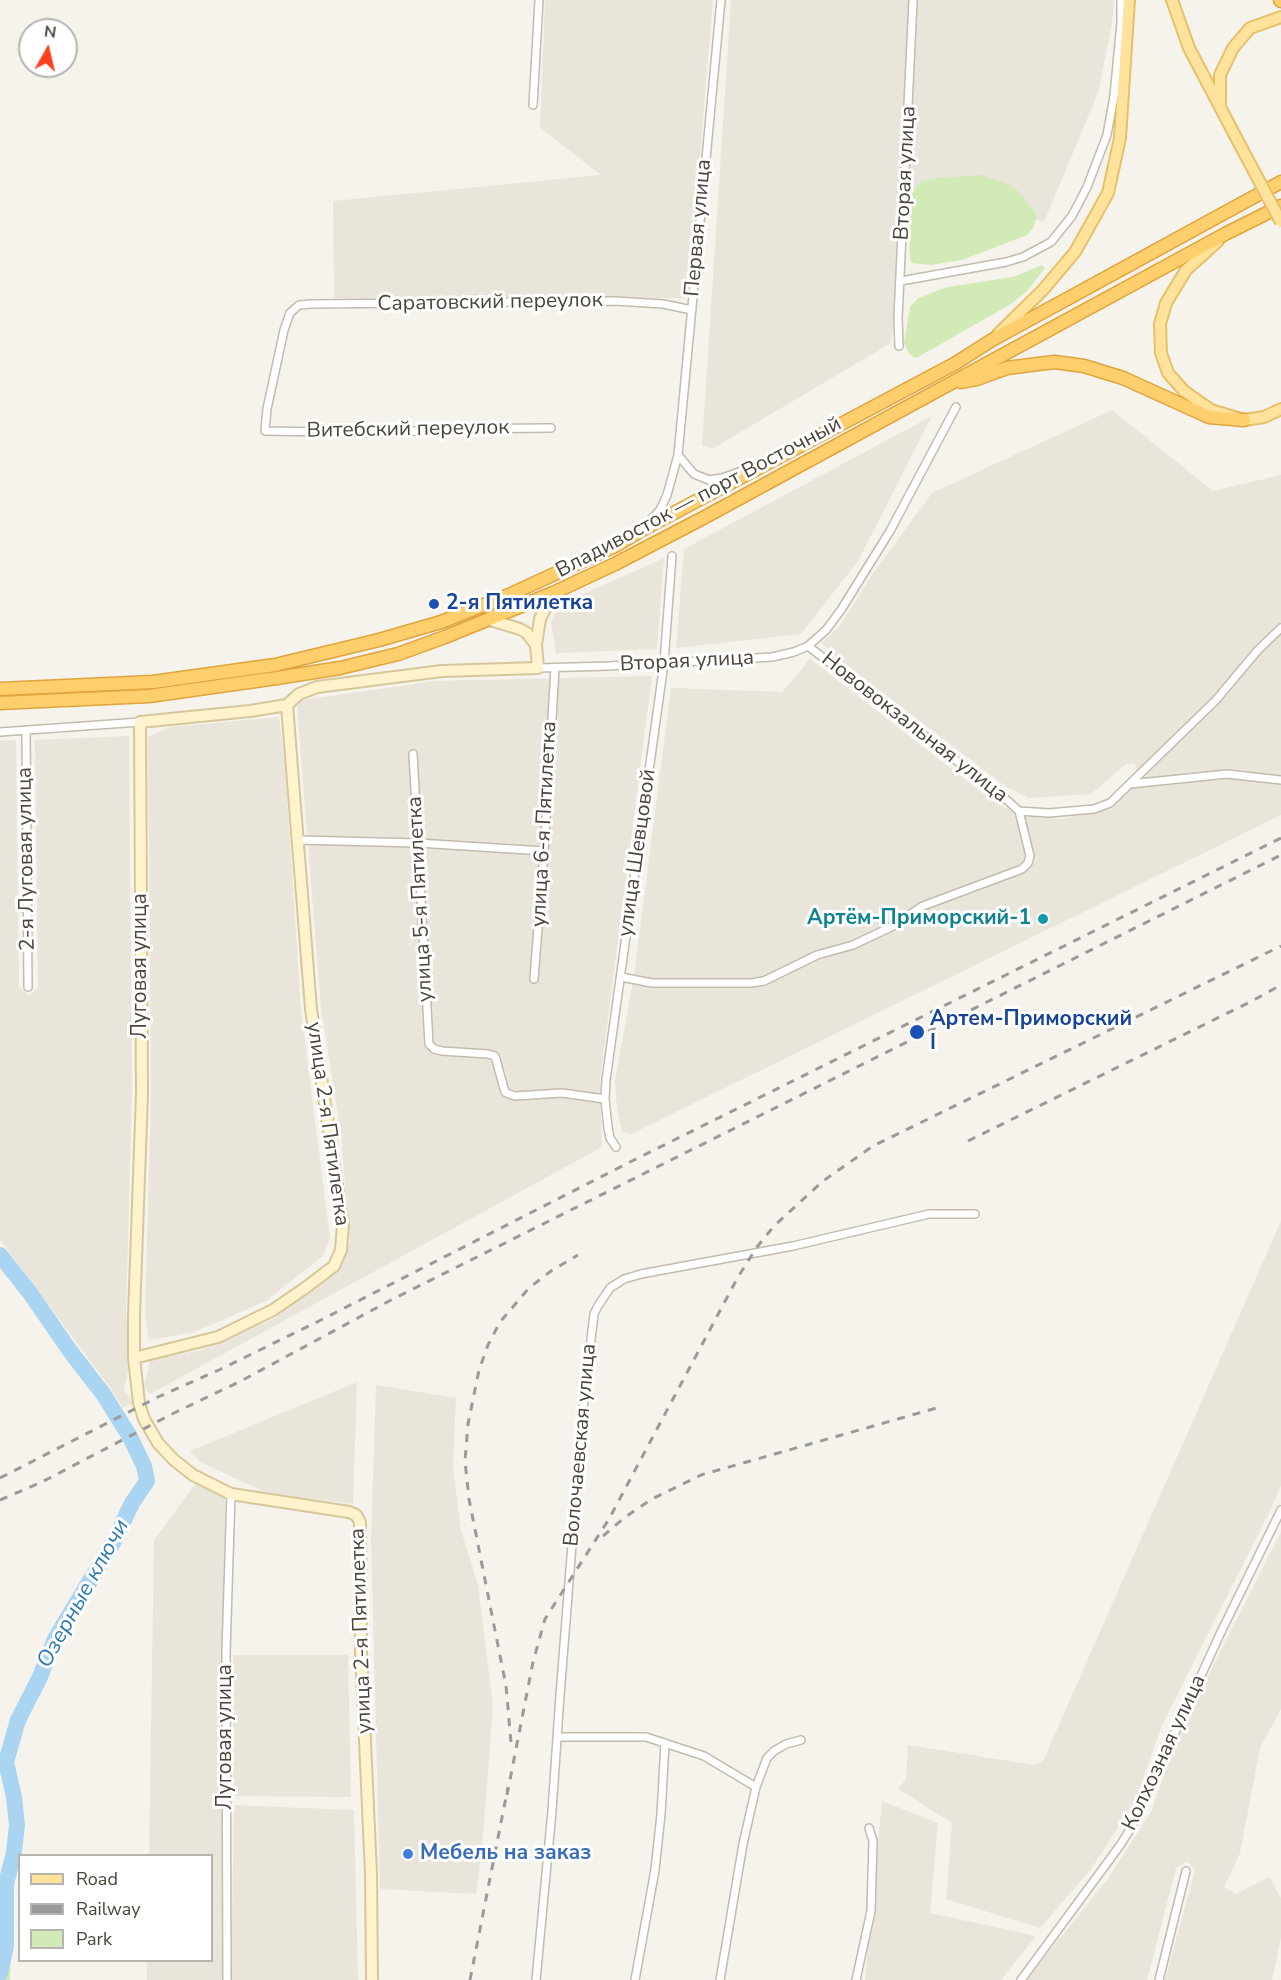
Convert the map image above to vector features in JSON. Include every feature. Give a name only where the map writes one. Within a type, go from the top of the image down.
[{"type":"highway","name":"Владивосток — порт Восточный","points":[[0,689],[153,682],[275,665],[441,622],[519,590],[615,546],[773,462],[916,382],[956,363],[993,340],[1281,182]]},
{"type":"highway","name":"Владивосток — порт Восточный","points":[[0,703],[149,696],[330,670],[398,654],[490,620],[615,564],[705,517],[1227,233],[1281,206]]},
{"type":"highway","points":[[948,384],[977,379],[1016,367],[1055,362],[1074,364],[1123,378],[1209,417],[1244,420]]},
{"type":"main road","points":[[993,340],[1075,252],[1108,193],[1120,138],[1129,0]]},
{"type":"main road","points":[[1172,0],[1190,48],[1281,222]]},
{"type":"main road","points":[[1220,105],[1220,75],[1233,48],[1250,28],[1281,17]]},
{"type":"main road","points":[[1227,233],[1186,270],[1166,303],[1160,324],[1161,353],[1168,373],[1184,391],[1211,410],[1244,420],[1264,417],[1281,409]]},
{"type":"main road","points":[[538,668],[536,645],[540,619],[553,593]]},
{"type":"main road","points":[[490,620],[520,629],[527,633],[536,645]]},
{"type":"main road","name":"Вторая улица","points":[[287,705],[299,694],[316,687],[442,671],[538,668]]},
{"type":"main road","points":[[140,722],[287,705]]},
{"type":"main road","name":"улица 2-я Пятилетка","points":[[287,705],[311,1009],[343,1226],[340,1250],[334,1266],[273,1310],[218,1337],[134,1358],[139,1403],[144,1419],[158,1443],[193,1475],[231,1494],[349,1512],[356,1515],[360,1522],[361,1652],[371,1874],[372,1980]]},
{"type":"main road","name":"Луговая улица","points":[[134,1358],[142,1094],[140,722]]},
{"type":"street","points":[[533,105],[539,0]]},
{"type":"street","name":"Первая улица","points":[[640,531],[660,510],[667,495],[678,455],[721,0]]},
{"type":"street","name":"Вторая улица","points":[[899,346],[898,318],[913,0]]},
{"type":"street","points":[[901,281],[1006,262],[1023,257],[1052,242],[1071,216],[1087,187],[1107,135],[1114,96],[1122,0]]},
{"type":"street","name":"Саратовский переулок","points":[[265,431],[267,409],[284,330],[290,312],[299,305],[615,301],[663,304],[692,310]]},
{"type":"street","name":"Вторая улица","points":[[538,668],[772,657],[808,646],[826,630],[848,601],[890,531],[956,407]]},
{"type":"street","name":"Витебский переулок","points":[[265,431],[388,432],[551,428]]},
{"type":"street","points":[[678,455],[694,474],[709,480],[773,462]]},
{"type":"street","name":"улица Шевцовой","points":[[616,1147],[610,1138],[604,1099],[664,663],[672,556]]},
{"type":"street","name":"Нововокзальная улица","points":[[1019,811],[1049,813],[1094,809],[1110,802],[1216,700],[1258,650],[1281,628]]},
{"type":"street","name":"Нововокзальная улица","points":[[621,977],[652,983],[764,981],[817,955],[853,945],[891,927],[923,906],[1022,869],[1028,863],[1030,856],[1019,811],[808,646]]},
{"type":"street","name":"улица 6-я Пятилетка","points":[[534,979],[555,668]]},
{"type":"street","points":[[0,732],[140,722]]},
{"type":"street","name":"2-я Луговая улица","points":[[26,730],[28,987]]},
{"type":"street","name":"улица 5-я Пятилетка","points":[[413,754],[429,1044],[442,1052],[495,1056],[505,1092],[515,1096],[562,1093],[604,1099]]},
{"type":"street","points":[[1130,784],[1227,774],[1281,780]]},
{"type":"street","points":[[299,840],[418,843],[544,851]]},
{"type":"street","name":"Волочаевская улица","points":[[536,1980],[552,1811],[583,1408],[594,1314],[604,1296],[610,1288],[624,1279],[641,1274],[793,1246],[929,1214],[975,1214]]},
{"type":"street","name":"Луговая улица","points":[[227,1980],[226,1663],[231,1494]]},
{"type":"street","name":"Колхозная улица","points":[[1021,1980],[1132,1826],[1221,1632],[1281,1509]]},
{"type":"street","points":[[558,1737],[646,1737],[704,1756],[756,1787]]},
{"type":"street","points":[[720,1980],[743,1844],[756,1787],[767,1758],[774,1751],[801,1740]]},
{"type":"street","points":[[635,1980],[655,1870],[666,1743]]},
{"type":"street","points":[[856,1980],[871,1911],[873,1841],[870,1828]]},
{"type":"street","points":[[1159,1980],[1186,1871]]},
{"type":"shaded area","points":[[545,0],[713,0],[688,298],[334,298],[333,201],[601,175],[540,128]]},
{"type":"shaded area","points":[[731,0],[1114,0],[1112,24],[1098,93],[1044,222],[912,188],[891,343],[712,449],[702,445]]},
{"type":"shaded area","points":[[1112,410],[1213,491],[1281,475],[1281,815],[631,1134],[622,1132],[615,1081],[634,975],[671,688],[782,692],[810,659],[994,802],[1022,816],[1060,819],[1099,812],[1137,773],[1135,763],[1126,764],[1091,794],[1028,798],[1005,786],[821,643],[838,628],[874,572],[932,493]]},
{"type":"shaded area","points":[[932,416],[858,561],[801,634],[676,648],[684,549]]},
{"type":"shaded area","points":[[664,558],[657,649],[556,653],[551,621],[561,604]]},
{"type":"shaded area","points":[[652,676],[600,1080],[602,1147],[150,1394],[144,1387],[150,1360],[202,1350],[275,1318],[338,1269],[350,1241],[341,1135],[321,1008],[297,707],[302,700],[434,681]]},
{"type":"shaded area","points":[[279,717],[285,765],[301,1010],[330,1238],[323,1256],[266,1301],[195,1332],[149,1340],[145,1315],[151,1093],[148,737],[170,727]]},
{"type":"shaded area","points":[[129,736],[132,1093],[126,1315],[132,1351],[124,1389],[133,1403],[123,1408],[0,1240],[0,741],[16,740],[19,987],[30,996],[38,987],[35,740]]},
{"type":"shaded area","points":[[1281,1221],[1281,1485],[1162,1725],[1135,1802],[1091,1869],[1040,1928],[946,1899],[952,1823],[898,1789],[906,1779],[908,1745],[1034,1765],[1043,1761]]},
{"type":"shaded area","points":[[357,1382],[353,1504],[267,1493],[200,1462],[190,1451]]},
{"type":"shaded area","points":[[376,1385],[456,1398],[453,1468],[461,1530],[478,1585],[493,1706],[482,1849],[476,1894],[380,1889],[371,1540]]},
{"type":"shaded area","points":[[197,1482],[225,1495],[225,1980],[147,1980],[147,1962],[213,1962],[213,1854],[149,1854],[154,1540]]},
{"type":"shaded area","points":[[1281,1532],[1281,1709],[1260,1748],[1240,1853],[1224,1887],[1236,1894],[1269,1877],[1281,1898],[1281,1938],[1272,1980],[1165,1980],[1195,1870],[1187,1861],[1176,1868],[1147,1980],[1026,1980],[1107,1880],[1151,1812],[1179,1733]]},
{"type":"shaded area","points":[[233,1655],[348,1655],[351,1797],[233,1796]]},
{"type":"shaded area","points":[[882,1801],[938,1823],[930,1913],[1036,1936],[1001,1980],[865,1980]]},
{"type":"shaded area","points":[[234,1805],[354,1810],[358,1980],[231,1980]]},
{"type":"green space","points":[[981,175],[1008,184],[1018,191],[1036,213],[1033,228],[1027,235],[962,260],[930,265],[912,263],[909,235],[912,194],[916,186],[921,182],[936,178]]},
{"type":"green space","points":[[1042,265],[1045,268],[1027,291],[1011,304],[918,357],[914,358],[908,352],[904,343],[910,307],[918,298],[947,287],[1013,277]]},
{"type":"green space","points":[[8,1886],[12,1892],[10,1980],[0,1980],[0,1888]]},
{"type":"waterway","name":"Озерные ключи","points":[[0,1255],[104,1395],[130,1437],[144,1466],[147,1481],[132,1503],[114,1541],[55,1639],[40,1677],[18,1720],[6,1762],[14,1797],[17,1825],[14,1852],[6,1884],[6,1946],[0,1973]]},
{"type":"railway","points":[[0,1478],[158,1397],[319,1321],[632,1161],[1281,838]]},
{"type":"railway","points":[[0,1500],[42,1482],[241,1381],[391,1300],[1281,855]]},
{"type":"railway","points":[[507,1795],[533,1662],[545,1619],[609,1519],[738,1277],[774,1226],[823,1181],[873,1146],[1281,946]]},
{"type":"railway","points":[[968,1141],[1281,985]]},
{"type":"railway","points":[[511,1742],[506,1686],[469,1499],[465,1461],[468,1424],[479,1370],[500,1322],[529,1288],[551,1271],[578,1255]]},
{"type":"railway","points":[[603,1536],[652,1499],[701,1475],[940,1407]]},
{"type":"railway","points":[[470,1980],[508,1787]]},
{"type":"place","name":"2-я Пятилетка","points":[[434,604]]},
{"type":"place","name":"Артём-Приморский-1","points":[[1043,919]]},
{"type":"place","name":"Артем-Приморский I","points":[[917,1032]]},
{"type":"place","name":"Мебель на заказ","points":[[408,1854]]}]
